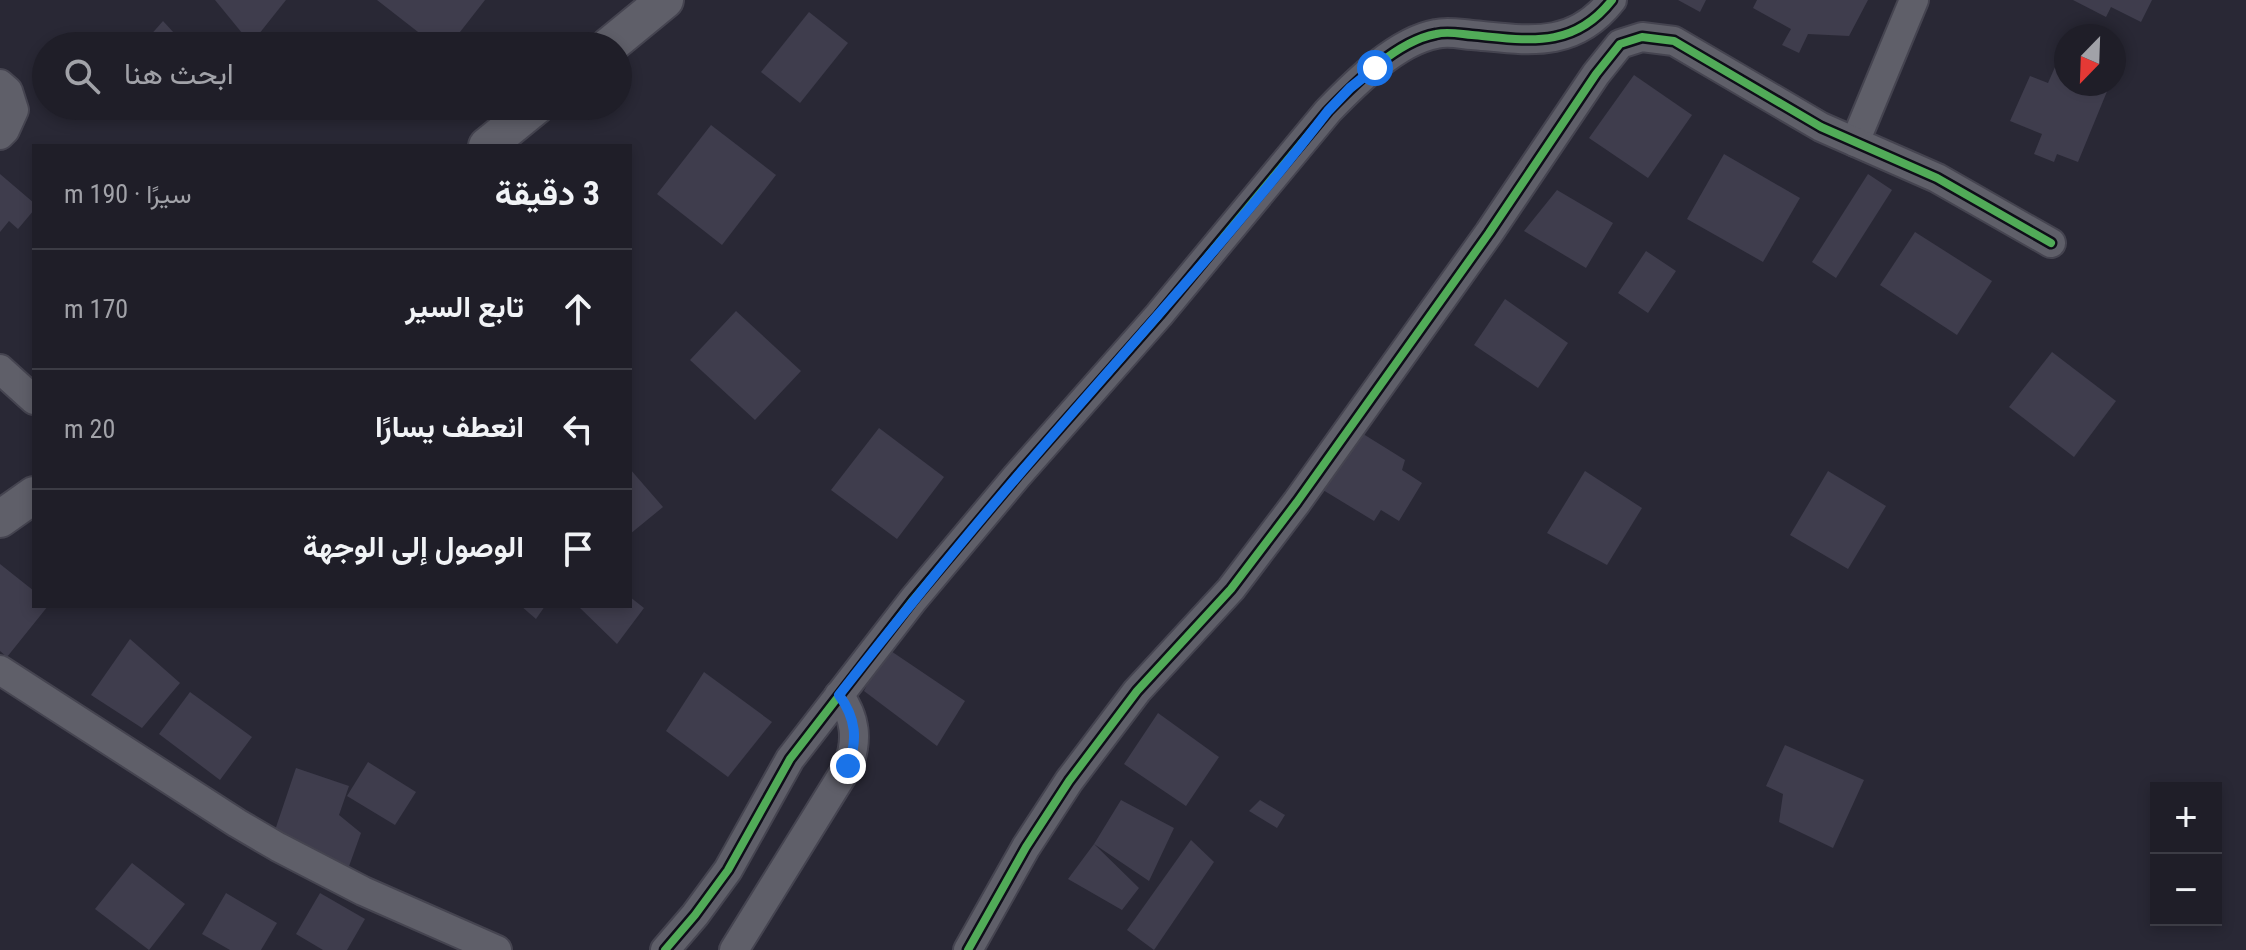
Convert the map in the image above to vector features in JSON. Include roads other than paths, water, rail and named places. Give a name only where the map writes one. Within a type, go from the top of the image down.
[{"type":"street","points":[[626,32],[665,0]]},
{"type":"street","points":[[665,950],[728,870],[790,759],[839,695],[1017,476],[1159,315],[1350,88],[1423,37],[1453,32],[1528,41],[1548,39],[1586,25],[1603,12],[1612,0]]},
{"type":"street","points":[[1855,142],[1914,0]]},
{"type":"street","points":[[968,950],[1026,847],[1069,781],[1137,691],[1231,589],[1297,502],[1620,44],[1642,37],[1674,41],[1821,127],[1937,178],[2051,243]]},
{"type":"street","points":[[0,84],[8,91],[14,110],[0,135]]},
{"type":"street","points":[[489,144],[519,120]]},
{"type":"street","points":[[0,369],[32,398]]},
{"type":"street","points":[[0,519],[32,496]]},
{"type":"street","points":[[0,670],[278,847],[363,891],[497,950]]},
{"type":"street","points":[[734,950],[848,766],[855,741],[855,727],[839,695]]}]
